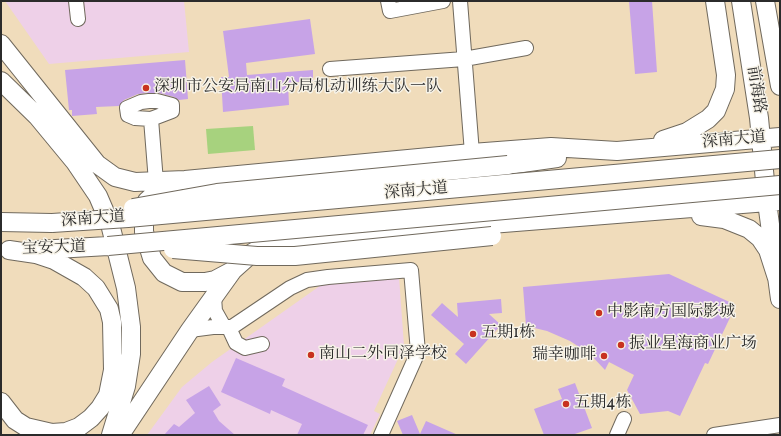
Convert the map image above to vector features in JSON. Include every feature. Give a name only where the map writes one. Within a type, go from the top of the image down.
[{"type":"main road","points":[[52,223],[194,196],[508,165],[621,150],[687,132],[699,126],[716,110],[725,90],[726,75],[714,1]]},
{"type":"main road","name":"前海路","points":[[741,1],[761,138],[773,202],[777,278],[780,299]]},
{"type":"main road","name":"前海路","points":[[764,1],[779,79]]},
{"type":"main road","name":"深南大道","points":[[1,44],[89,154],[106,172],[125,180],[156,182],[185,180],[552,147],[621,150],[780,137]]},
{"type":"main road","points":[[1,81],[37,116],[88,179],[98,196],[112,230],[126,288],[131,327],[131,354],[126,386],[111,435]]},
{"type":"main road","name":"深南大道","points":[[52,223],[128,218],[780,159]]},
{"type":"main road","points":[[185,180],[157,192],[147,201],[143,214],[146,242],[152,258],[164,273],[182,282],[193,283],[215,280],[233,270],[252,253],[262,247],[287,241],[497,222],[641,213],[773,202]]},
{"type":"main road","name":"深南大道","points":[[108,246],[780,185]]},
{"type":"main road","points":[[108,246],[257,256],[295,256],[492,236],[641,213],[704,216],[724,219],[736,223],[749,229],[760,238],[768,250],[777,278]]},
{"type":"main road","name":"宝安大道","points":[[1,222],[52,223]]},
{"type":"main road","name":"宝安大道","points":[[5,249],[63,250],[108,246]]},
{"type":"main road","points":[[1,402],[16,420],[26,427],[52,433],[66,432],[79,427],[92,418],[108,395],[113,370],[114,354],[112,322],[109,309],[96,288],[70,268],[36,254],[5,249]]},
{"type":"main road","points":[[120,435],[190,330],[233,270]]},
{"type":"street","points":[[76,1],[78,20]]},
{"type":"street","points":[[388,1],[390,11],[443,1]]},
{"type":"street","points":[[460,1],[472,153]]},
{"type":"street","points":[[330,69],[464,59],[526,48]]},
{"type":"street","points":[[147,201],[156,182],[151,119]]},
{"type":"street","points":[[190,330],[227,327],[290,288],[307,280],[411,270],[418,352],[381,435]]},
{"type":"street","points":[[214,297],[214,312],[227,327],[236,343],[245,348],[262,344]]},
{"type":"street","points":[[617,435],[624,419]]},
{"type":"street","points":[[714,435],[780,425]]},
{"type":"shaded area","points":[[5,1],[184,1],[189,52],[49,64]]},
{"type":"shaded area","name":"南山二外同泽学校","points":[[399,277],[404,346],[374,411],[380,414],[370,435],[147,435],[182,387],[212,362],[324,283]]},
{"type":"green space","points":[[253,126],[255,150],[208,154],[206,129]]},
{"type":"building","points":[[629,1],[652,1],[657,72],[635,74]]},
{"type":"building","points":[[310,19],[315,54],[246,63],[247,75],[313,70],[313,81],[288,83],[289,105],[223,112],[221,77],[229,77],[223,31]]},
{"type":"building","name":"深圳市公安局南山分局机动训练大队一队","points":[[185,60],[188,99],[179,100],[159,93],[148,93],[138,94],[124,100],[119,106],[96,107],[97,114],[72,116],[72,110],[69,110],[65,70]]},
{"type":"building","name":"振业星海商业广场","points":[[669,274],[736,305],[708,364],[705,363],[680,416],[668,411],[640,414],[627,390],[634,375],[609,362],[605,370],[590,354],[570,341],[547,331],[526,326],[523,287]]},
{"type":"building","name":"五期1栋","points":[[501,299],[502,313],[489,314],[501,325],[466,364],[455,354],[464,344],[431,315],[442,303],[458,317],[457,303]]},
{"type":"building","points":[[236,358],[285,379],[282,386],[368,425],[363,435],[297,435],[302,424],[271,410],[270,414],[221,392]]},
{"type":"building","name":"五期4栋","points":[[575,383],[592,428],[572,435],[544,435],[534,409],[562,399],[558,389]]},
{"type":"building","points":[[209,386],[221,405],[213,411],[219,421],[235,435],[164,435],[174,424],[179,427],[195,413],[186,400]]},
{"type":"building","points":[[412,415],[420,434],[426,421],[458,435],[403,435],[397,421]]},
{"type":"place","name":"深圳市公安局南山分局机动训练大队一队","points":[[146,88]]},
{"type":"place","name":"中影南方国际影城","points":[[599,313]]},
{"type":"place","name":"五期1栋","points":[[473,334]]},
{"type":"place","name":"振业星海商业广场","points":[[621,345]]},
{"type":"place","name":"南山二外同泽学校","points":[[311,355]]},
{"type":"place","name":"瑞幸咖啡","points":[[604,356]]},
{"type":"place","name":"五期4栋","points":[[566,404]]}]
